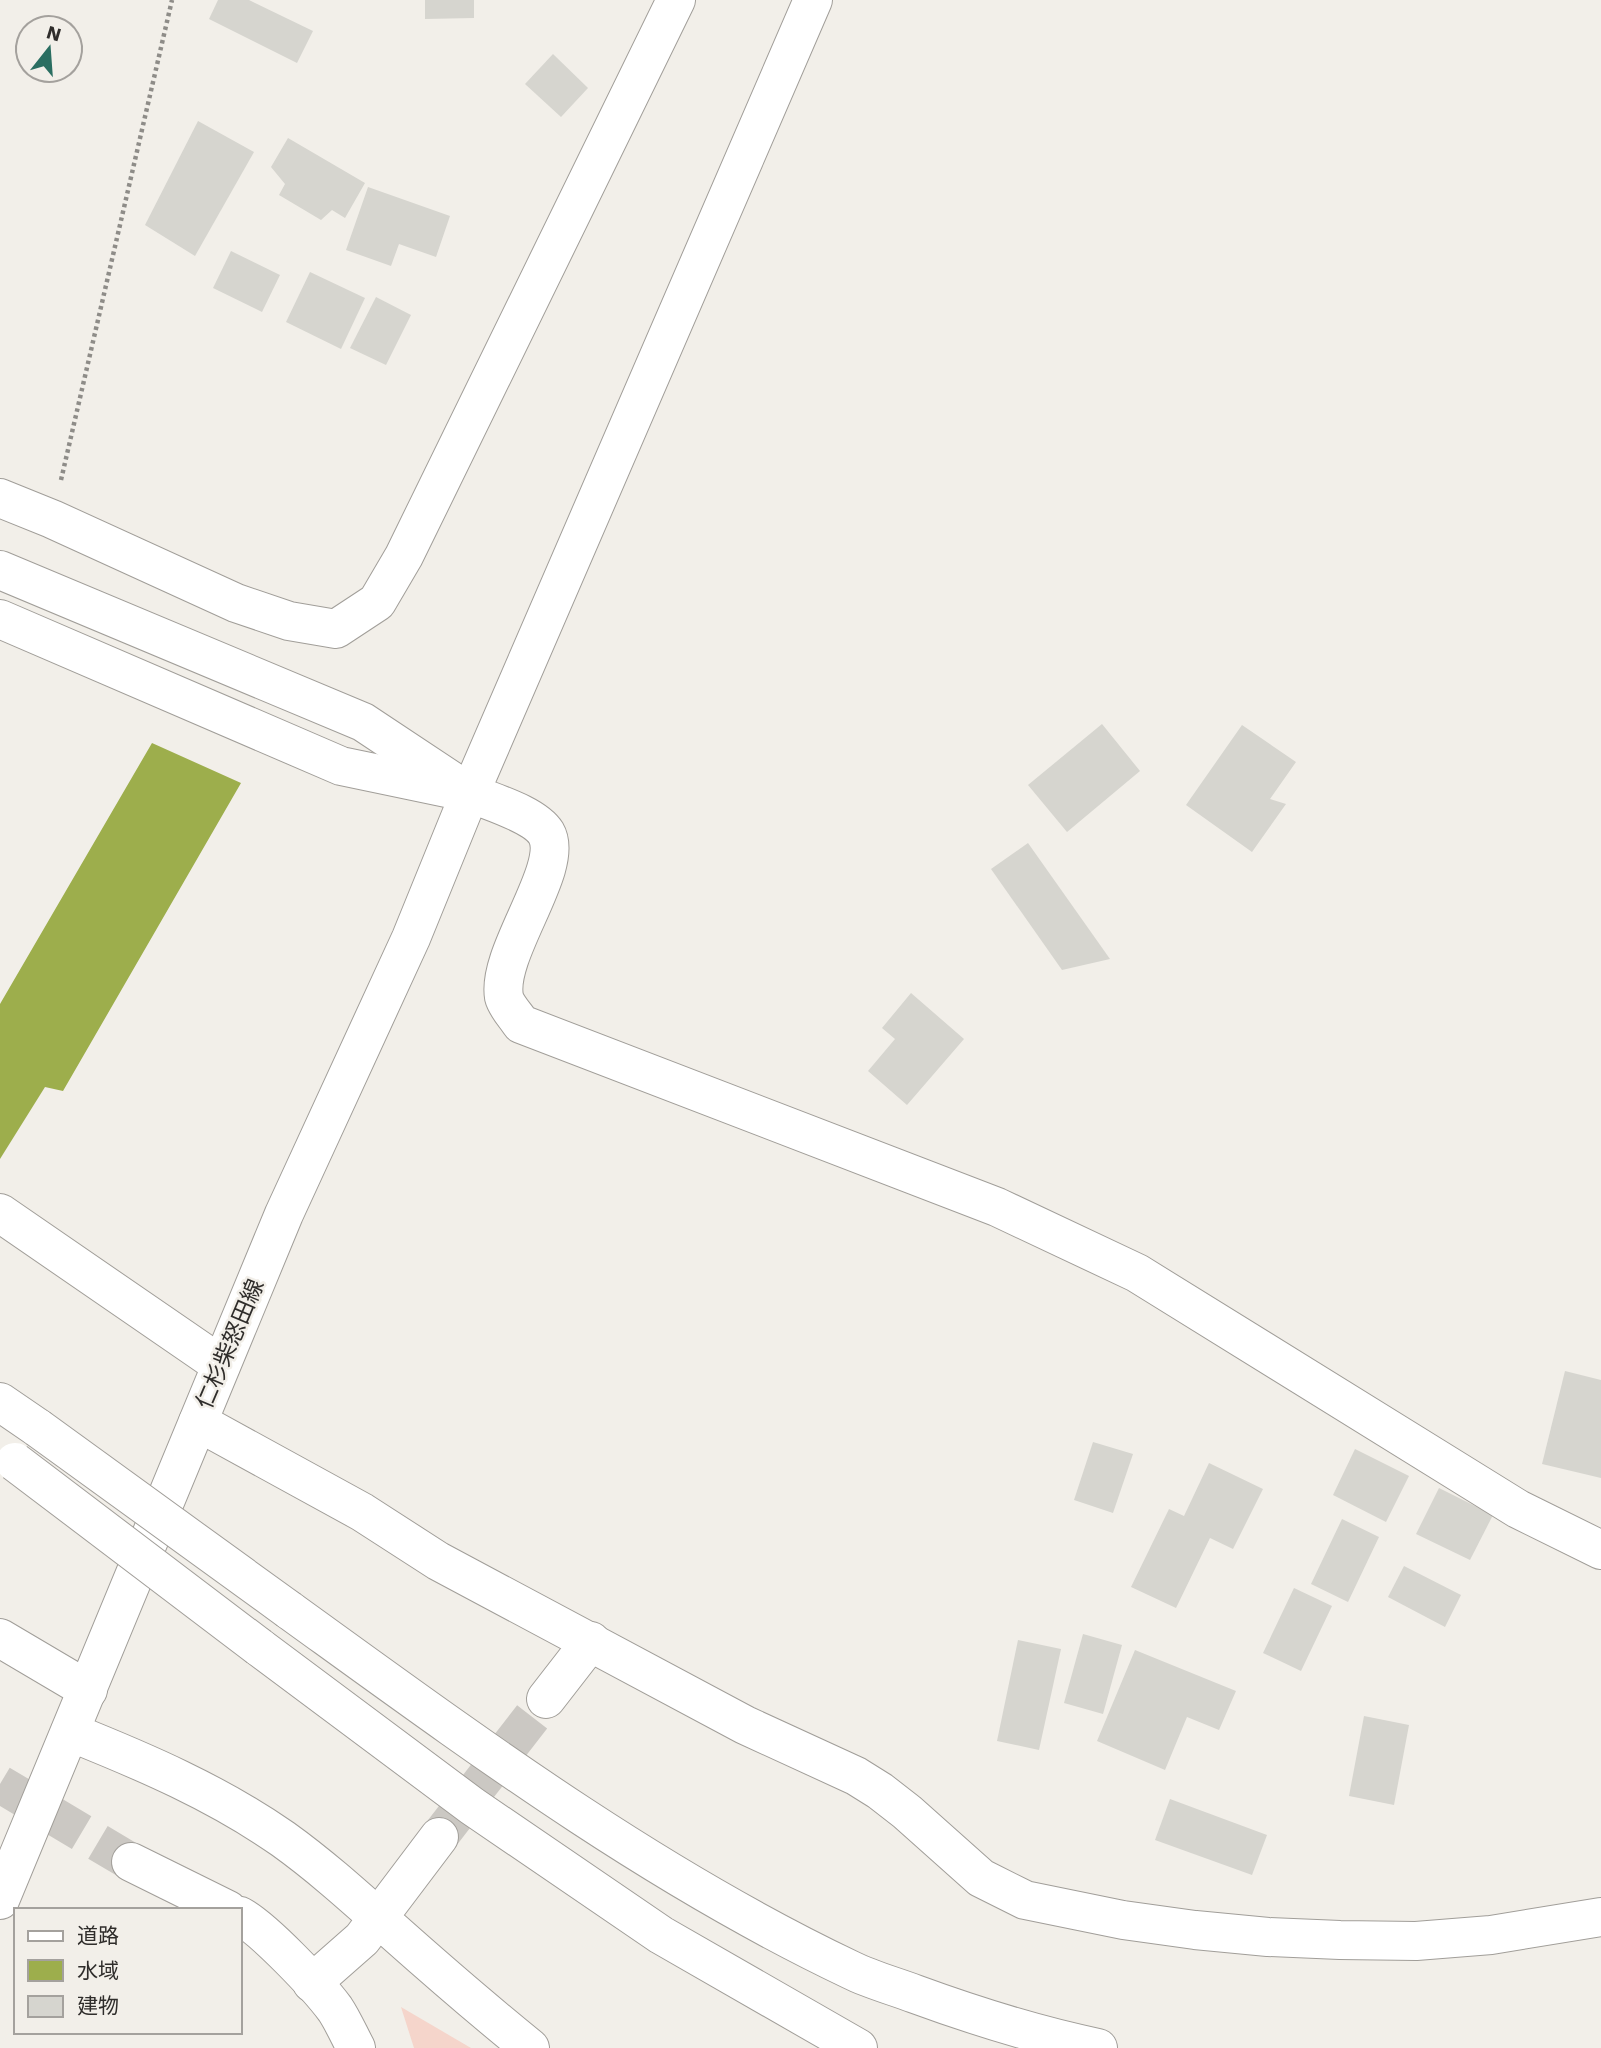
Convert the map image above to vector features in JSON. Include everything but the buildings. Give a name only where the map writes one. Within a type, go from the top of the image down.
[{"type":"main road","points":[[0,498],[236,603],[289,621],[336,629],[377,602],[404,556],[676,0]]},
{"type":"main road","name":"仁杉柴怒田線","points":[[0,1900],[284,1214],[411,939],[470,793],[813,0]]},
{"type":"main road","points":[[0,570],[363,722],[470,793]]},
{"type":"main road","points":[[0,619],[341,766],[470,793],[529,817],[546,834],[550,856],[504,972],[504,999],[521,1024],[997,1207],[1137,1273],[1518,1509],[1601,1550]]},
{"type":"main road","points":[[0,1213],[221,1365]]},
{"type":"main road","points":[[0,1402],[475,1744],[610,1835],[747,1917],[853,1971],[969,2014],[1098,2048]]},
{"type":"main road","points":[[198,1422],[362,1512],[438,1562],[746,1725],[864,1781],[907,1812],[981,1878],[1025,1900],[1123,1920],[1195,1930],[1340,1940],[1416,1941],[1491,1935],[1601,1917]]},
{"type":"main road","points":[[7,1457],[472,1806],[661,1935],[858,2048]]},
{"type":"main road","points":[[0,1638],[88,1690]]},
{"type":"main road","points":[[546,1699],[591,1641]]},
{"type":"main road","points":[[70,1732],[174,1775],[244,1814],[321,1868],[530,2048]]},
{"type":"main road","points":[[312,1983],[362,1939],[379,1919],[391,1897],[439,1837]]},
{"type":"main road","points":[[131,1861],[224,1908]]},
{"type":"main road","points":[[242,1918],[260,1931],[312,1983],[335,2010],[356,2048]]},
{"type":"path","points":[[52,519],[173,0]]},
{"type":"shaded area","points":[[401,2007],[471,2048],[414,2048]]},
{"type":"water","points":[[152,743],[241,783],[63,1091],[45,1087],[0,1159],[0,1004]]},
{"type":"tunnel","points":[[439,1837],[546,1699]]},
{"type":"tunnel","points":[[0,1784],[131,1862]]}]
